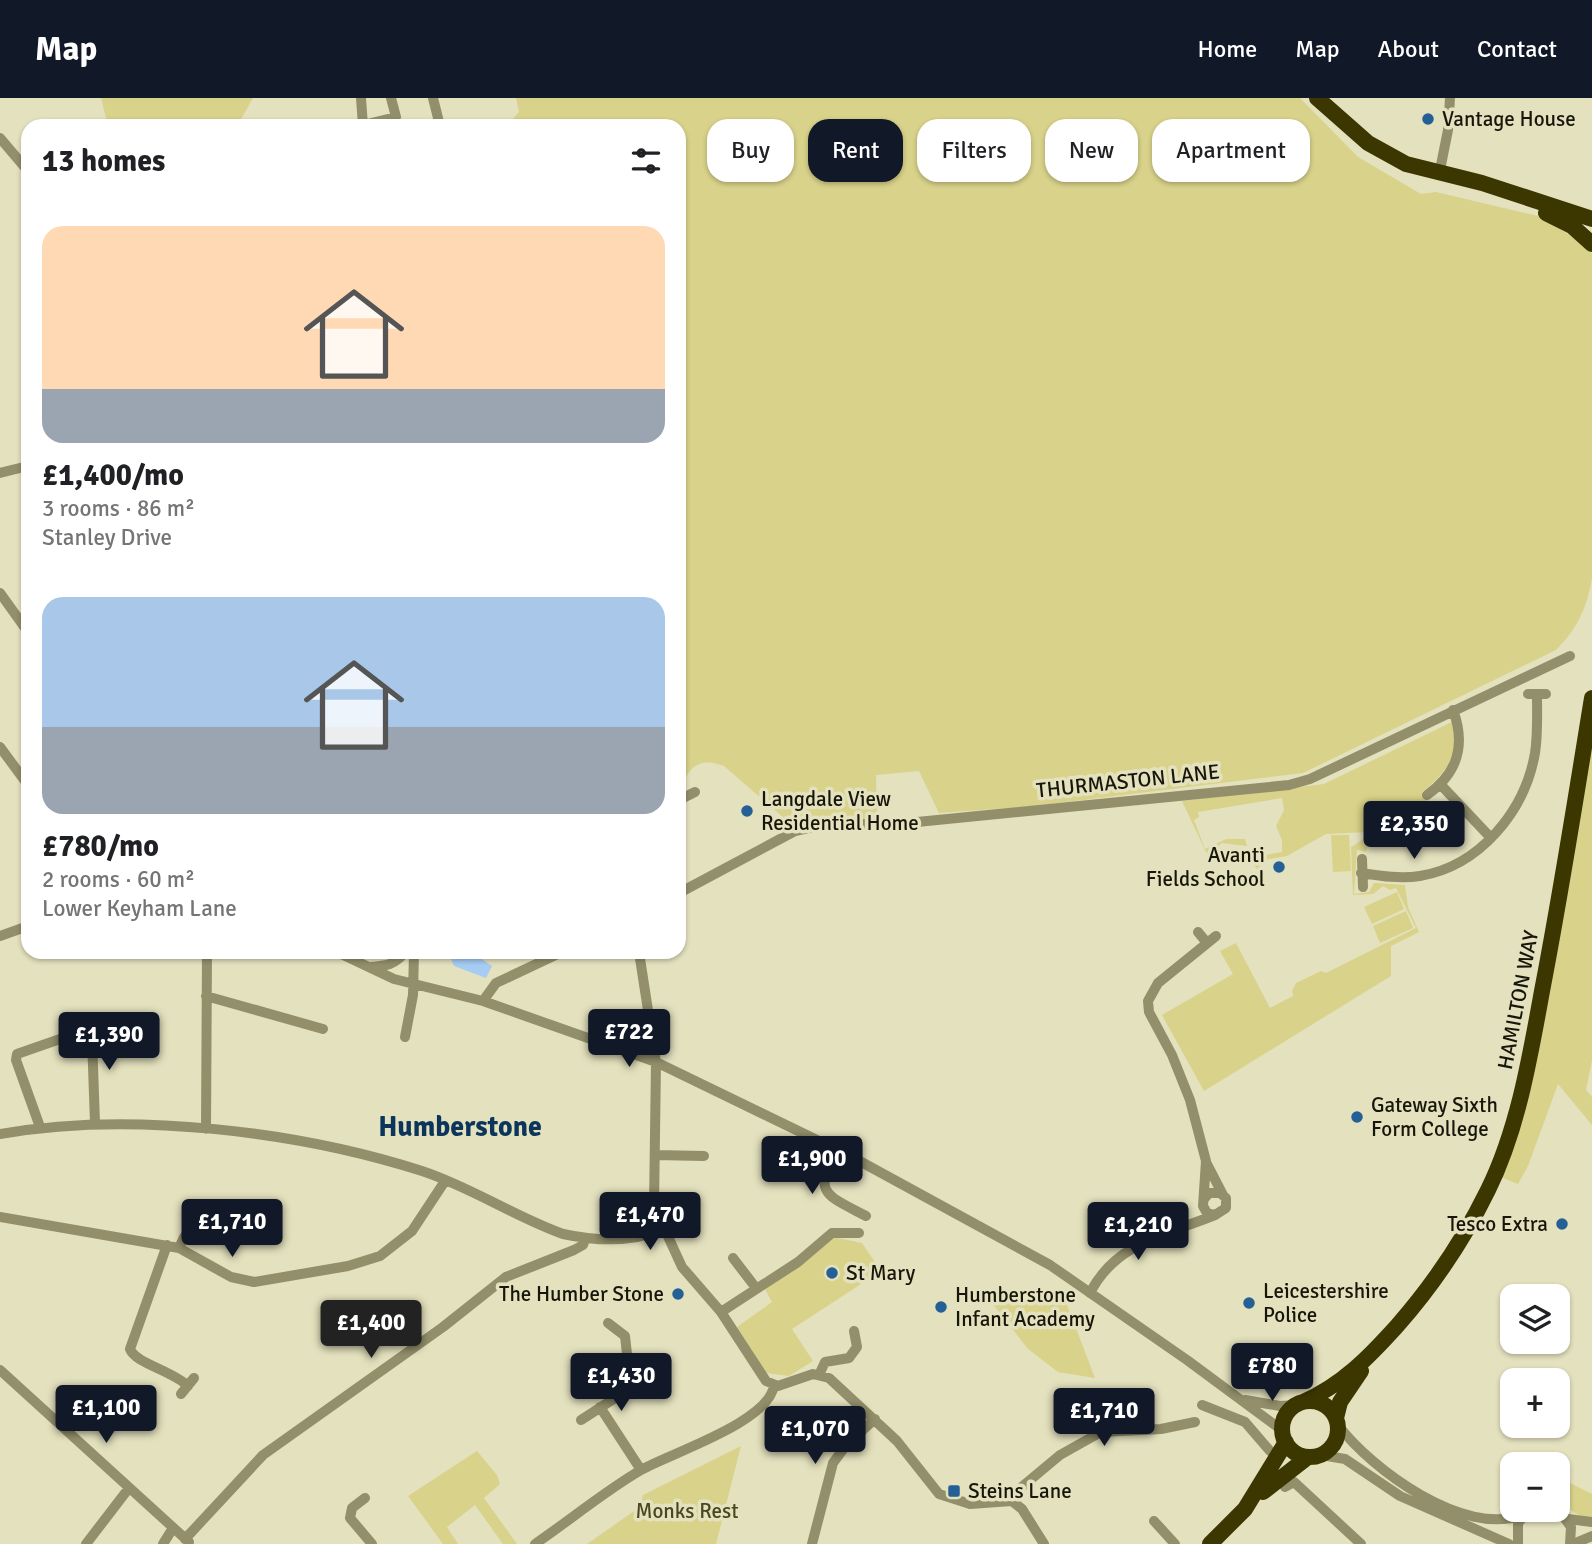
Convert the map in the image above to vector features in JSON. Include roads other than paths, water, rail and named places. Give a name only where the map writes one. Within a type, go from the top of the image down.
[{"type":"highway","points":[[1317,98],[1368,143],[1406,164],[1444,176],[1501,201],[1553,215],[1592,244]]},
{"type":"highway","points":[[1444,176],[1482,183],[1592,219]]},
{"type":"highway","name":"HAMILTON WAY","points":[[1300,1404],[1320,1395],[1369,1358],[1413,1308],[1455,1250],[1489,1188],[1514,1118],[1531,1050],[1554,930],[1592,698]]},
{"type":"highway","points":[[1210,1544],[1282,1475],[1335,1443],[1340,1402],[1369,1358]]},
{"type":"highway","points":[[1245,1509],[1284,1436],[1286,1416],[1300,1404],[1326,1406],[1337,1421]]},
{"type":"highway","points":[[1284,1436],[1293,1451],[1314,1456]]},
{"type":"street","points":[[360,98],[362,119]]},
{"type":"street","points":[[389,119],[396,117],[391,98]]},
{"type":"street","points":[[433,98],[438,119]]},
{"type":"street","points":[[1444,176],[1450,98]]},
{"type":"street","points":[[0,138],[21,163]]},
{"type":"street","points":[[0,473],[21,468]]},
{"type":"street","points":[[0,593],[21,622]]},
{"type":"street","name":"THURMASTON LANE","points":[[686,885],[795,831],[822,825],[906,822],[1289,785],[1310,779],[1570,656]]},
{"type":"street","points":[[1361,873],[1401,877],[1429,874],[1463,861],[1491,838],[1514,809],[1531,771],[1537,736],[1537,694]]},
{"type":"street","points":[[1427,795],[1453,769],[1460,750],[1460,735],[1453,710]]},
{"type":"street","points":[[0,747],[21,776]]},
{"type":"street","points":[[1440,784],[1491,838]]},
{"type":"street","points":[[686,796],[695,792]]},
{"type":"street","points":[[1362,859],[1363,887]]},
{"type":"street","points":[[0,936],[21,928]]},
{"type":"street","points":[[1090,1293],[1101,1273],[1126,1251],[1154,1235],[1214,1215],[1226,1208],[1223,1195],[1202,1149],[1185,1085],[1151,1015],[1148,1001],[1158,983],[1212,940],[1198,932]]},
{"type":"street","points":[[206,1129],[207,959]]},
{"type":"street","points":[[351,959],[413,984],[483,1001],[656,1062],[835,1149],[974,1221],[1090,1293],[1227,1392],[1242,1399],[1280,1406],[1300,1404]]},
{"type":"street","points":[[368,968],[387,966],[399,959]]},
{"type":"street","points":[[405,1037],[414,959]]},
{"type":"street","points":[[483,1001],[496,983],[537,959]]},
{"type":"street","points":[[640,959],[656,1062],[656,1155],[652,1193],[663,1229],[693,1283],[721,1312],[762,1378],[774,1385],[819,1375],[844,1389],[897,1441],[939,1494],[970,1504],[1012,1500],[1022,1509],[1044,1544]]},
{"type":"street","points":[[206,996],[323,1029]]},
{"type":"street","points":[[40,1127],[16,1060],[18,1054],[83,1031],[89,1033],[92,1038],[95,1124]]},
{"type":"street","points":[[0,1133],[40,1127],[95,1124],[206,1129],[341,1150],[424,1172],[544,1227],[585,1239],[646,1236],[663,1229]]},
{"type":"street","points":[[835,1149],[822,1174],[826,1189],[840,1202],[866,1216]]},
{"type":"street","points":[[656,1155],[704,1156]]},
{"type":"street","points":[[1206,1161],[1205,1210],[1214,1215]]},
{"type":"street","points":[[0,1217],[179,1248],[231,1277],[248,1282],[359,1264],[380,1256],[405,1238],[424,1217],[445,1181]]},
{"type":"street","points":[[1181,1226],[1213,1192],[1223,1195]]},
{"type":"street","points":[[179,1248],[186,1231],[207,1210],[235,1204]]},
{"type":"street","points":[[721,1312],[798,1262],[832,1233],[859,1233]]},
{"type":"street","points":[[0,1370],[188,1542],[263,1455],[443,1327],[506,1277],[583,1245],[585,1239]]},
{"type":"street","points":[[167,1245],[130,1349],[135,1358],[173,1373],[187,1386]]},
{"type":"street","points":[[733,1258],[756,1288]]},
{"type":"street","points":[[581,1420],[643,1380],[628,1357],[625,1336],[608,1323]]},
{"type":"street","points":[[819,1375],[825,1362],[849,1358],[857,1347],[854,1331]]},
{"type":"street","points":[[535,1544],[641,1470],[729,1428],[761,1407],[773,1392],[774,1385]]},
{"type":"street","points":[[1218,1409],[1227,1392]]},
{"type":"street","points":[[1242,1399],[1284,1436]]},
{"type":"street","points":[[1202,1405],[1218,1409],[1245,1422],[1270,1451]]},
{"type":"street","points":[[600,1408],[641,1470]]},
{"type":"street","points":[[812,1544],[833,1464],[847,1444],[875,1419]]},
{"type":"street","points":[[1012,1500],[1013,1495],[1029,1481],[1077,1444],[1101,1432],[1131,1425],[1186,1420]]},
{"type":"street","points":[[1337,1421],[1367,1458],[1405,1485],[1452,1509],[1500,1520]]},
{"type":"street","points":[[1314,1456],[1345,1459],[1401,1496],[1509,1544]]},
{"type":"street","points":[[1285,1487],[1294,1482],[1361,1544]]},
{"type":"street","points":[[86,1544],[129,1488]]},
{"type":"street","points":[[349,1515],[352,1508],[365,1498]]},
{"type":"street","points":[[337,1512],[349,1515],[372,1544]]},
{"type":"street","points":[[1570,1519],[1592,1522]]},
{"type":"street","points":[[1154,1521],[1175,1544]]},
{"type":"street","points":[[1518,1544],[1516,1530],[1520,1522]]},
{"type":"street","points":[[1569,1522],[1571,1544],[1592,1536]]},
{"type":"street","points":[[163,1544],[173,1528]]},
{"type":"water","points":[[451,959],[482,959],[492,966],[486,978],[454,966]]},
{"type":"place","name":"Vantage House","points":[[1428,119]]},
{"type":"place","name":"Langdale View Residential Home","points":[[747,811]]},
{"type":"place","name":"Avanti Fields School","points":[[1279,867]]},
{"type":"place","name":"Gateway Sixth Form College","points":[[1357,1117]]},
{"type":"place","name":"Tesco Extra","points":[[1562,1224]]},
{"type":"place","name":"St Mary","points":[[832,1273]]},
{"type":"place","name":"The Humber Stone","points":[[678,1294]]},
{"type":"place","name":"Leicestershire Police","points":[[1249,1303]]},
{"type":"place","name":"Humberstone Infant Academy","points":[[941,1307]]},
{"type":"place","name":"Steins Lane","points":[[954,1491]]},
{"type":"district","name":"Humberstone","points":[[460,1127]]},
{"type":"park label","name":"Monks Rest","points":[[687,1511]]}]
